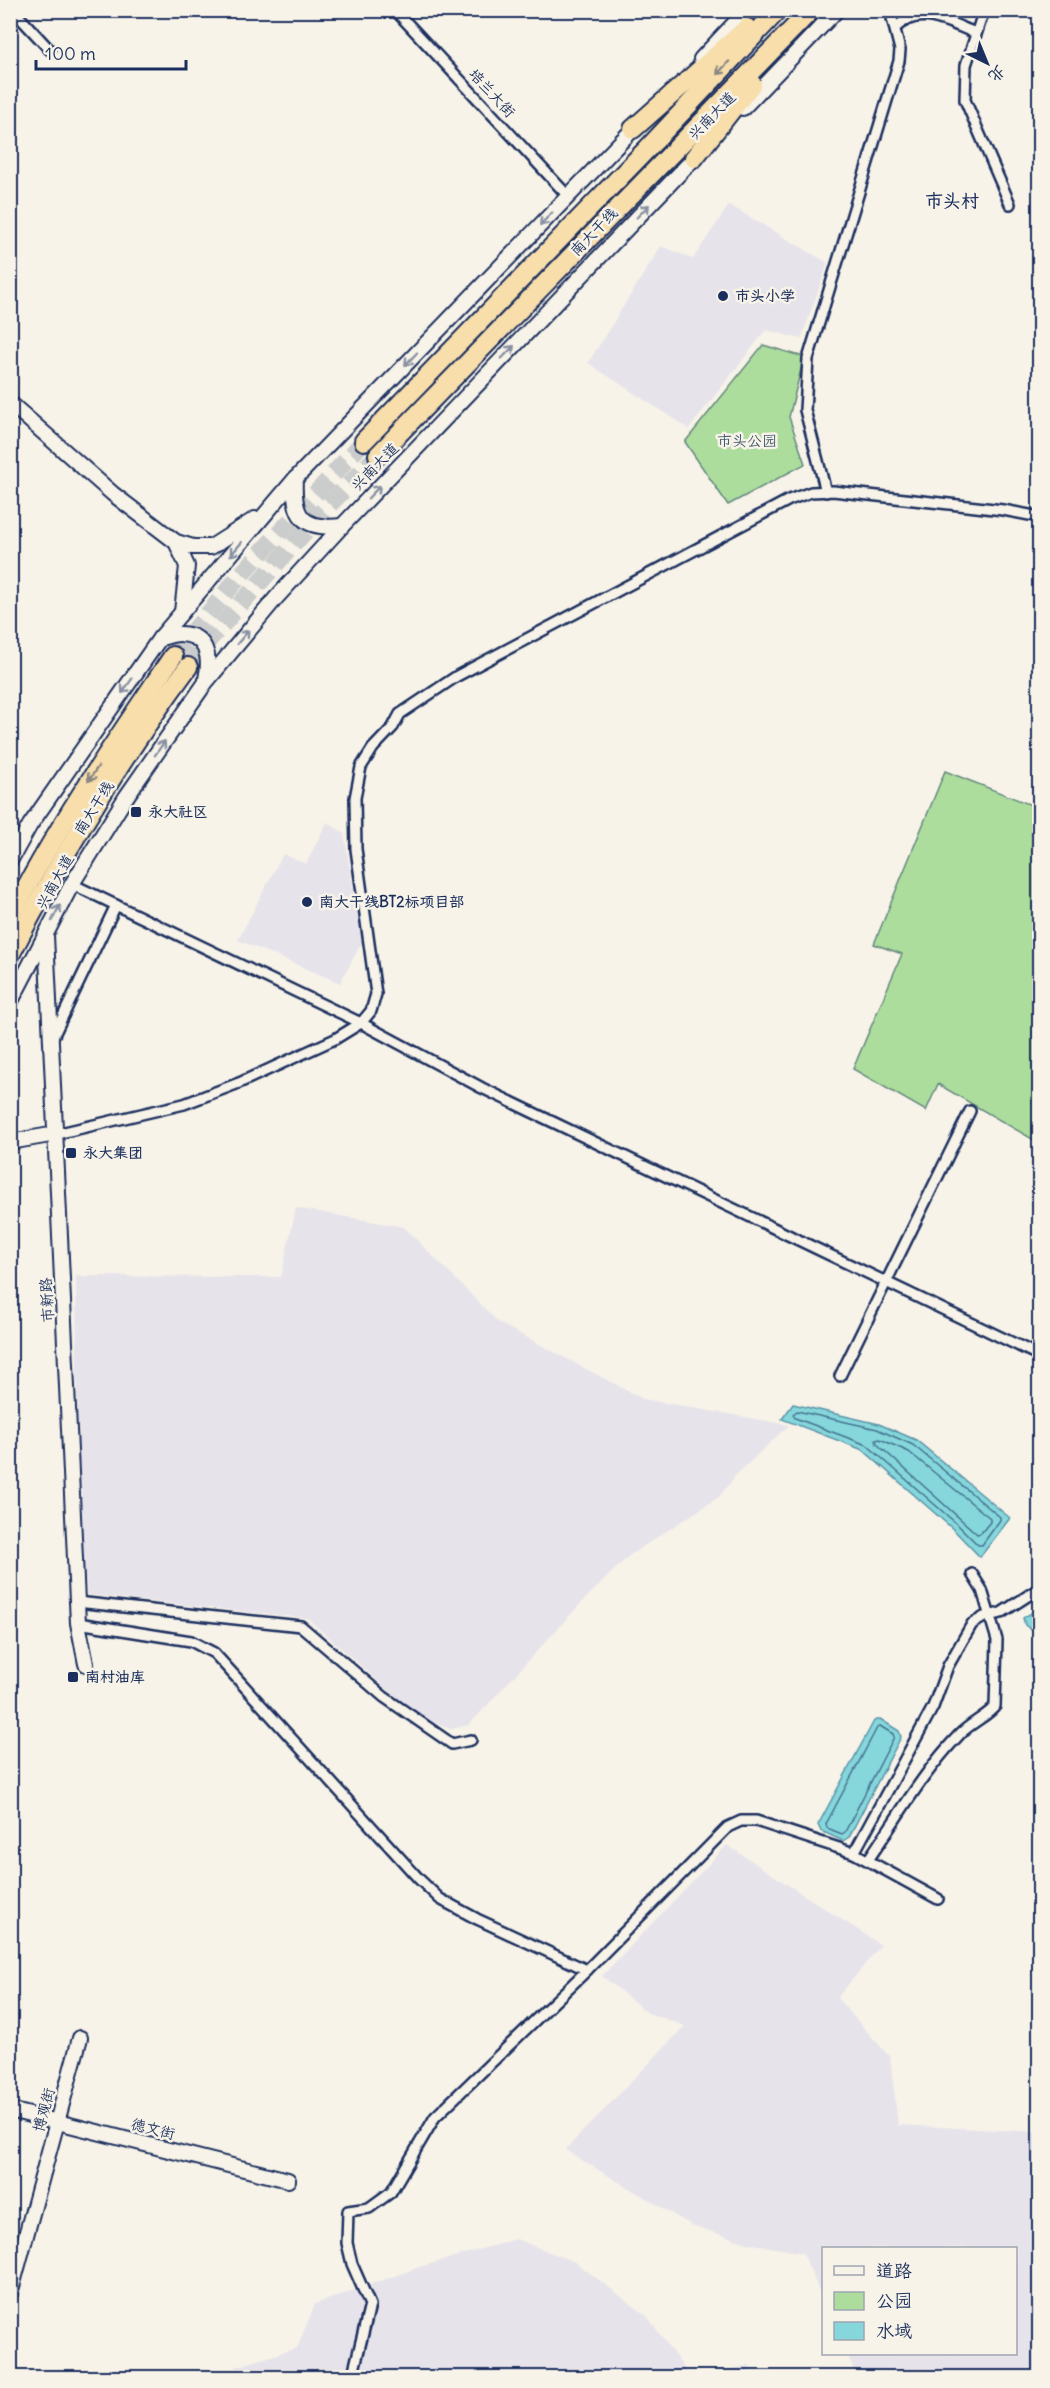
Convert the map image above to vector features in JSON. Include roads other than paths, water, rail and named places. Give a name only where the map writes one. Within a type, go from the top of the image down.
[{"type":"highway","points":[[633,129],[767,10]]},
{"type":"highway","name":"南大干线","points":[[364,441],[633,164],[778,10]]},
{"type":"highway","points":[[694,158],[810,11]]},
{"type":"highway","name":"南大干线","points":[[378,455],[810,11]]},
{"type":"highway","name":"南大干线","points":[[10,918],[36,867],[79,795],[180,661],[147,722],[58,867],[10,955]]},
{"type":"main road","points":[[10,861],[30,825],[160,638],[295,478],[747,10]]},
{"type":"main road","name":"兴南大道","points":[[10,1003],[72,884],[126,797],[206,682],[276,598],[342,526],[837,10]]},
{"type":"main road","points":[[10,403],[112,494],[176,542],[193,547],[211,547],[267,511]]},
{"type":"main road","points":[[295,478],[294,502],[301,517],[320,528],[342,526]]},
{"type":"main road","points":[[176,542],[187,566],[182,613]]},
{"type":"main road","points":[[160,638],[179,634],[195,638],[206,649],[210,663],[206,682]]},
{"type":"main road","name":"市新路","points":[[46,933],[78,1623],[86,1664]]},
{"type":"main road","points":[[10,1142],[56,1134]]},
{"type":"main road","name":"博观街","points":[[10,2294],[80,2038]]},
{"type":"main road","name":"德文街","points":[[10,2110],[288,2180]]},
{"type":"street","points":[[13,10],[50,50]]},
{"type":"street","name":"培兰大街","points":[[394,10],[568,196]]},
{"type":"street","points":[[826,492],[805,410],[808,359],[899,61],[900,50],[890,10]]},
{"type":"street","points":[[984,10],[966,65],[964,99],[1010,204]]},
{"type":"street","points":[[895,28],[902,21],[916,15],[934,17],[976,33]]},
{"type":"street","points":[[56,1134],[184,1104],[335,1039],[361,1023],[371,1011],[376,994],[356,849],[355,798],[361,767],[373,748],[393,728],[400,714],[457,676],[789,500],[811,492],[1003,510],[1040,517]]},
{"type":"street","points":[[72,884],[361,1023],[482,1088],[1040,1356]]},
{"type":"street","points":[[51,1041],[116,905]]},
{"type":"street","points":[[840,1376],[884,1282],[970,1111]]},
{"type":"street","points":[[868,1860],[930,1771],[959,1735],[977,1719],[992,1711],[995,1706],[997,1640],[982,1590],[972,1574]]},
{"type":"street","points":[[854,1853],[933,1707],[948,1666],[972,1624],[1001,1613],[1040,1588]]},
{"type":"street","points":[[77,1602],[301,1626],[384,1697],[452,1744],[471,1740]]},
{"type":"street","points":[[78,1623],[191,1641],[214,1653],[419,1879],[440,1899],[477,1919],[587,1970]]},
{"type":"street","points":[[352,2378],[370,2305],[352,2264],[347,2243],[348,2211],[369,2208],[391,2192],[435,2117],[587,1970],[728,1827],[741,1821],[756,1821],[854,1853],[939,1899]]},
{"type":"water","points":[[793,1404],[879,1424],[916,1440],[1010,1518],[980,1557],[954,1530],[863,1450],[782,1419]]},
{"type":"water","points":[[1039,1608],[1039,1636],[1025,1625],[1023,1618]]},
{"type":"water","points":[[880,1719],[899,1731],[901,1737],[849,1837],[843,1841],[821,1831],[818,1825],[874,1721]]},
{"type":"tunnel","points":[[173,656],[239,577],[364,441]]},
{"type":"tunnel","points":[[188,667],[206,643],[322,512],[378,455]]},
{"type":"place","name":"市头小学","points":[[723,296]]},
{"type":"place","name":"永大社区","points":[[136,812]]},
{"type":"place","name":"南大干线BT2标项目部","points":[[307,902]]},
{"type":"place","name":"永大集团","points":[[71,1153]]},
{"type":"place","name":"南村油库","points":[[73,1677]]},
{"type":"district","name":"市头村","points":[[952,201]]},
{"type":"park label","name":"市头公园","points":[[747,441]]}]
